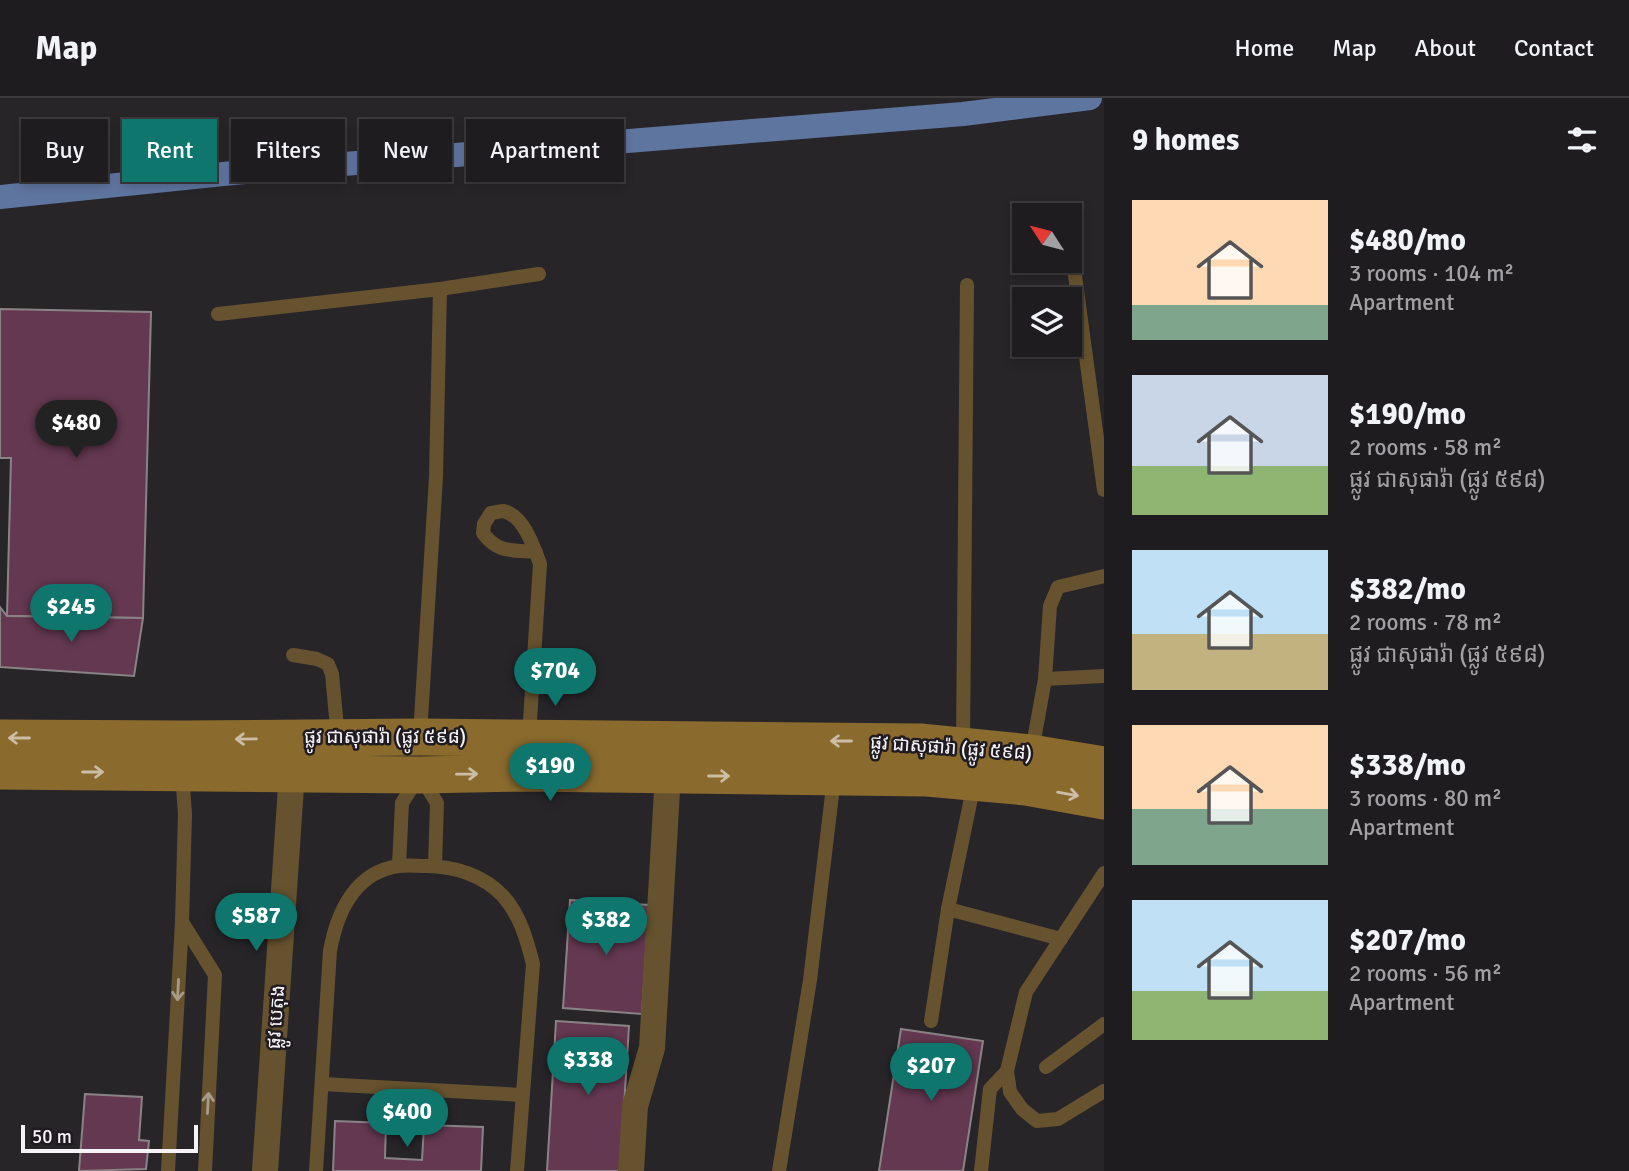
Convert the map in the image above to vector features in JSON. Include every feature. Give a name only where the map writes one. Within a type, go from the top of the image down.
[{"type":"main road","name":"ផ្លូវ ជាសុផារ៉ា (ផ្លូវ ៥៩៨)","points":[[0,738],[183,756],[292,774],[338,756],[527,755],[668,738],[920,742],[963,745],[1104,801]]},
{"type":"main road","name":"ផ្លូវ ជាសុផារ៉ា (ផ្លូវ ៥៩៨)","points":[[0,771],[183,756],[294,738],[338,756]]},
{"type":"main road","name":"ផ្លូវ ជាសុផារ៉ា (ផ្លូវ ៥៩៨)","points":[[527,755],[669,775],[927,778],[975,782],[1029,770],[1104,765]]},
{"type":"street","name":"ផ្លូវ បេតុង","points":[[265,1171],[294,738]]},
{"type":"street","points":[[631,1171],[635,1106],[652,1048],[669,775],[668,738]]},
{"type":"lane","points":[[1076,273],[1104,490]]},
{"type":"lane","points":[[218,314],[440,289],[539,274]]},
{"type":"lane","points":[[963,745],[967,285]]},
{"type":"lane","points":[[399,866],[402,803],[420,756],[436,477],[440,289]]},
{"type":"lane","points":[[527,755],[540,575],[536,552]]},
{"type":"lane","points":[[1029,770],[1045,679],[1050,606],[1058,587],[1104,576]]},
{"type":"lane","points":[[293,655],[317,659],[328,664],[332,674],[338,756]]},
{"type":"lane","points":[[1045,679],[1104,676]]},
{"type":"lane","points":[[169,1171],[182,922],[185,814],[183,756]]},
{"type":"lane","points":[[420,756],[437,803],[435,866]]},
{"type":"lane","points":[[779,1171],[810,980],[834,776]]},
{"type":"lane","points":[[930,1021],[948,909],[975,782]]},
{"type":"lane","points":[[316,1171],[330,951],[335,925],[346,901],[376,872],[399,866],[435,866],[457,868],[482,880],[503,896],[520,922],[533,964],[517,1171]]},
{"type":"lane","points":[[1104,873],[1026,992],[1007,1071],[1010,1092],[1022,1109],[1037,1121],[1058,1119],[1104,1091]]},
{"type":"lane","points":[[948,909],[1061,939]]},
{"type":"lane","points":[[182,922],[215,975],[205,1171]]},
{"type":"lane","points":[[1046,1066],[1104,1024]]},
{"type":"lane","points":[[981,1171],[990,1089],[1007,1071]]},
{"type":"lane","points":[[322,1084],[522,1095]]},
{"type":"building","points":[[0,309],[151,312],[143,618],[7,616],[11,458],[0,458]]},
{"type":"building","points":[[0,607],[7,616],[143,618],[134,676],[0,667]]},
{"type":"building","points":[[570,900],[649,905],[642,1014],[563,1008]]},
{"type":"building","points":[[556,1021],[629,1026],[620,1171],[547,1171]]},
{"type":"building","points":[[901,1029],[983,1041],[963,1171],[879,1171]]},
{"type":"building","points":[[85,1094],[142,1097],[139,1140],[149,1141],[146,1169],[79,1171]]},
{"type":"building","points":[[335,1121],[386,1123],[385,1158],[422,1160],[424,1125],[483,1127],[481,1171],[333,1171]]},
{"type":"waterway","points":[[0,197],[233,173],[963,114],[1090,98]]}]
